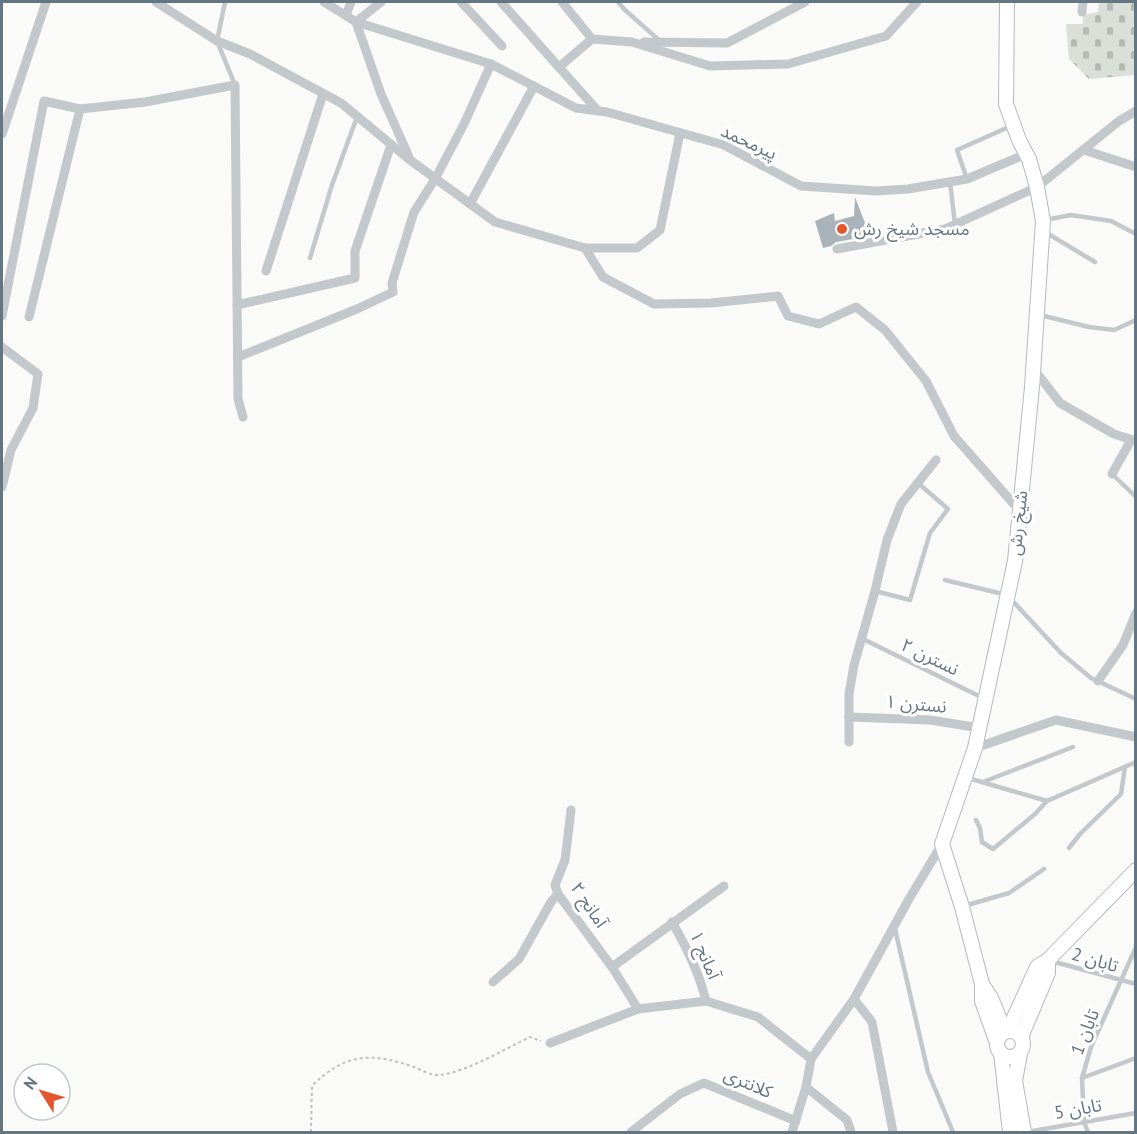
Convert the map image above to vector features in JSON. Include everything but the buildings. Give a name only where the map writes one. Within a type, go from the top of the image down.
[{"type":"street","points":[[2,134],[46,2]]},
{"type":"street","points":[[156,2],[217,40],[250,54],[341,104],[410,160],[495,222],[585,248],[637,248],[660,230],[680,133]]},
{"type":"street","name":"پیرمحمد","points":[[324,2],[356,22],[491,64],[576,108],[598,111],[724,145],[801,186],[876,191],[908,189],[967,179],[1026,154]]},
{"type":"street","points":[[345,15],[351,2]]},
{"type":"street","points":[[381,2],[356,22],[381,94],[410,160]]},
{"type":"street","points":[[461,2],[502,46]]},
{"type":"street","points":[[501,2],[598,111]]},
{"type":"street","points":[[562,2],[591,39]]},
{"type":"street","points":[[559,67],[591,39],[727,43],[805,2]]},
{"type":"street","points":[[632,42],[710,66],[788,64],[886,36],[917,2]]},
{"type":"street","name":"شیخ رش","points":[[942,844],[975,748],[1015,561],[1033,368],[1043,226],[1037,187],[1006,104],[1007,2]]},
{"type":"street","points":[[1082,12],[1083,2]]},
{"type":"street","points":[[238,357],[393,292],[392,283],[414,212],[435,179],[464,124],[491,64]]},
{"type":"street","points":[[2,316],[44,102],[80,109],[145,102],[235,85],[238,399],[243,417]]},
{"type":"street","points":[[470,204],[534,86]]},
{"type":"street","points":[[266,271],[323,94]]},
{"type":"street","points":[[30,317],[80,109]]},
{"type":"street","points":[[837,249],[945,229],[1037,187],[1119,121],[1136,111]]},
{"type":"street","points":[[237,306],[355,278],[355,251],[391,145]]},
{"type":"street","points":[[1084,150],[1136,167]]},
{"type":"street","points":[[585,248],[603,277],[654,304],[711,303],[778,296],[788,316],[819,324],[856,307],[885,330],[926,381],[954,436],[1019,510]]},
{"type":"street","points":[[2,346],[38,374],[33,408],[11,450],[2,487]]},
{"type":"street","points":[[1033,368],[1060,403],[1114,434],[1133,441],[1112,474]]},
{"type":"street","points":[[849,742],[851,684],[886,540],[901,504],[936,460]]},
{"type":"street","points":[[1098,681],[1123,645],[1136,614]]},
{"type":"street","name":"نسترن ۱","points":[[849,717],[930,720],[980,728]]},
{"type":"street","points":[[975,748],[1056,720],[1136,737]]},
{"type":"street","name":"آمانج ۲","points":[[571,810],[565,860],[555,885],[558,894],[612,967],[638,1009]]},
{"type":"street","points":[[942,844],[962,907],[982,984],[982,1001],[1003,1040],[1008,1057],[1020,1053]]},
{"type":"street","points":[[792,1132],[806,1087],[811,1059],[854,999],[942,844]]},
{"type":"street","points":[[1010,1132],[1003,1040],[1037,967],[1048,960],[1136,870]]},
{"type":"street","points":[[612,967],[724,886]]},
{"type":"street","points":[[493,982],[519,959],[551,902],[558,894]]},
{"type":"street","name":"آمانج ۱","points":[[672,922],[690,953],[701,979],[706,1001]]},
{"type":"street","points":[[1024,1132],[1015,1081],[1023,1047],[1022,1036],[1048,973],[1048,960]]},
{"type":"street","points":[[854,999],[872,1022],[893,1132]]},
{"type":"street","points":[[550,1043],[638,1009],[706,1001],[758,1017],[811,1059]]},
{"type":"street","points":[[1003,1040],[1016,1031],[1022,1036]]},
{"type":"street","name":"کلانتری","points":[[631,1132],[680,1095],[704,1083],[796,1121]]},
{"type":"street","points":[[806,1087],[847,1120],[851,1132]]},
{"type":"lane","points":[[225,2],[217,40],[235,85]]},
{"type":"lane","points":[[618,2],[662,42]]},
{"type":"lane","points":[[310,258],[332,185],[357,117]]},
{"type":"lane","points":[[967,179],[957,150],[1014,125]]},
{"type":"lane","points":[[950,182],[955,224]]},
{"type":"lane","points":[[1043,226],[1071,215],[1112,221],[1136,234]]},
{"type":"lane","points":[[1043,226],[1095,262]]},
{"type":"lane","points":[[1037,314],[1089,327],[1114,330],[1136,320]]},
{"type":"lane","points":[[1112,474],[1136,497]]},
{"type":"lane","points":[[875,591],[910,600],[930,533],[948,508],[918,483]]},
{"type":"lane","points":[[945,580],[1007,595],[1061,653],[1090,678],[1136,699]]},
{"type":"lane","name":"نسترن ۲","points":[[863,639],[986,699]]},
{"type":"lane","points":[[983,782],[1073,747]]},
{"type":"lane","points":[[976,820],[982,842],[993,849],[1047,801],[1136,762]]},
{"type":"lane","points":[[1069,848],[1121,794],[1125,767]]},
{"type":"lane","points":[[965,777],[1047,801]]},
{"type":"lane","points":[[962,907],[1009,893],[1044,869]]},
{"type":"lane","points":[[894,926],[928,1072],[953,1132]]},
{"type":"lane","name":"تابان 1","points":[[1088,1132],[1084,1122],[1082,1078],[1091,1047],[1136,947]]},
{"type":"lane","name":"تابان 2","points":[[1048,960],[1136,984]]},
{"type":"lane","points":[[1082,1078],[1136,1058]]},
{"type":"lane","name":"تابان 5","points":[[1024,1132],[1136,1113]]},
{"type":"path","points":[[311,1132],[312,1086],[327,1071],[344,1062],[365,1058],[385,1058],[438,1076],[464,1068],[530,1037],[550,1043]]},
{"type":"green space","points":[[1099,2],[1135,2],[1135,75],[1089,79],[1069,59],[1066,24],[1083,24],[1083,15],[1098,12]]},
{"type":"place","name":"مسجد شیخ رش","points":[[842,229]]}]
